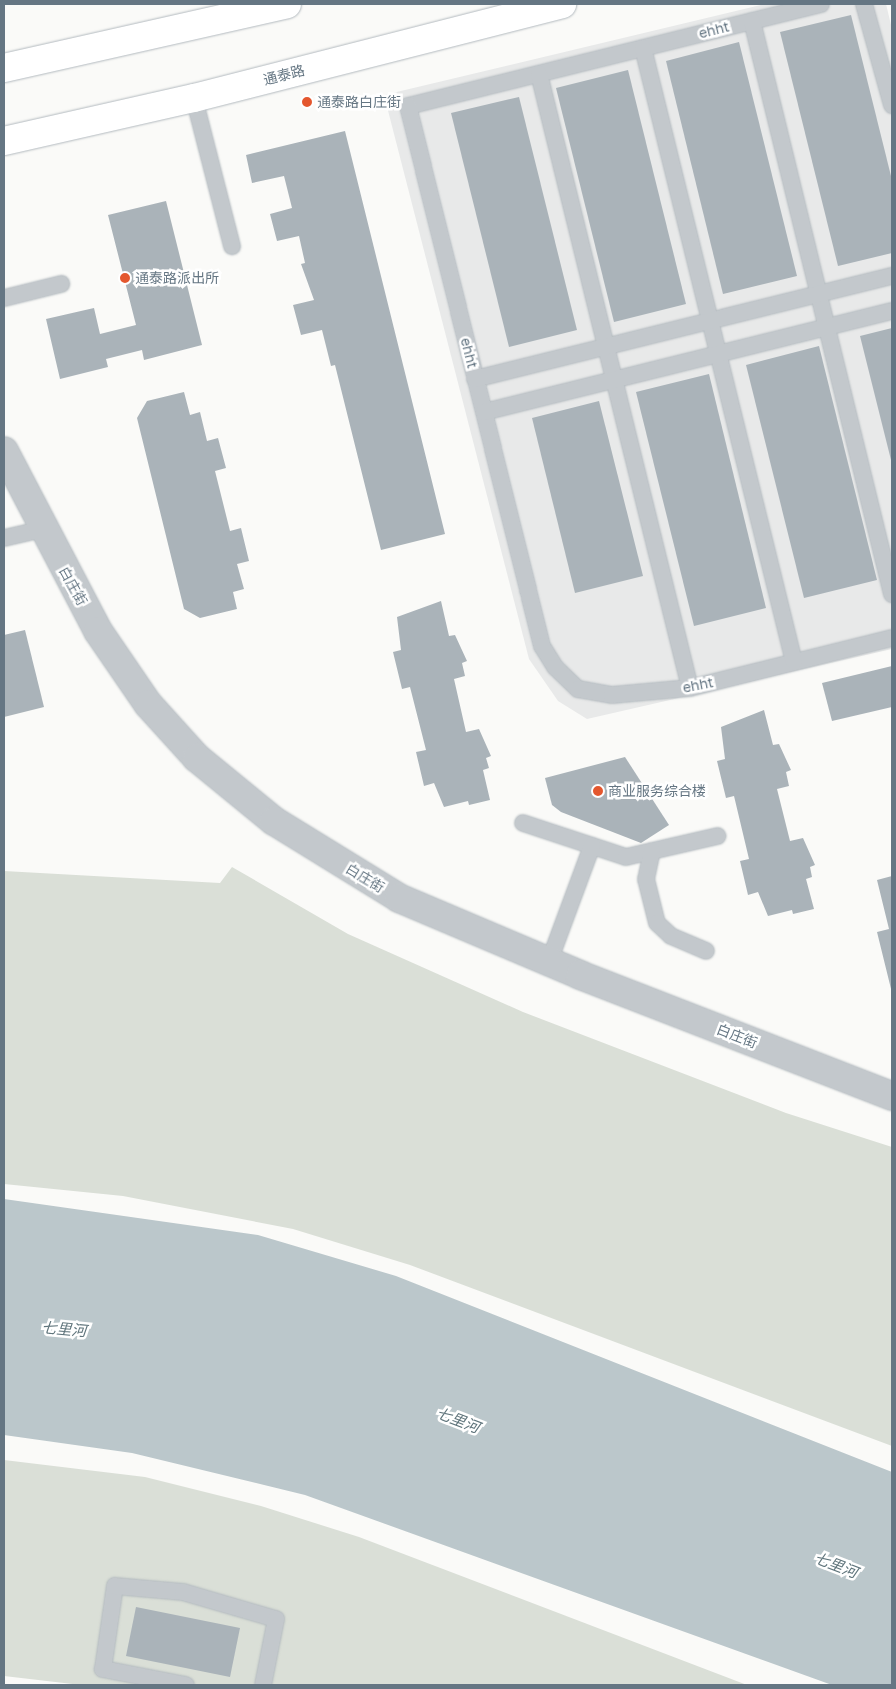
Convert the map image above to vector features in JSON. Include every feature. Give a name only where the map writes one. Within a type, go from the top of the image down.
[{"type":"street","points":[[4,68],[287,4]]},
{"type":"street","name":"通泰路","points":[[4,141],[194,98],[562,4]]},
{"type":"street","name":"白庄街","points":[[4,451],[42,529],[98,631],[148,704],[197,758],[274,821],[399,898],[549,962],[892,1096]]},
{"type":"lane","name":"ehht","points":[[821,4],[408,106],[542,646],[555,668],[578,689],[612,695],[690,688],[892,638]]},
{"type":"lane","points":[[864,4],[892,105]]},
{"type":"lane","points":[[752,21],[892,594]]},
{"type":"lane","points":[[643,48],[794,662]]},
{"type":"lane","points":[[539,74],[690,688]]},
{"type":"lane","points":[[194,98],[232,246]]},
{"type":"lane","points":[[475,379],[892,276]]},
{"type":"lane","points":[[4,298],[61,284]]},
{"type":"lane","points":[[484,412],[892,311]]},
{"type":"lane","points":[[4,538],[42,529]]},
{"type":"lane","points":[[522,823],[626,857],[718,836]]},
{"type":"lane","points":[[549,962],[592,846]]},
{"type":"lane","points":[[652,851],[646,879],[657,923],[671,936],[706,951]]},
{"type":"lane","points":[[176,1684],[103,1668],[115,1586],[183,1592],[276,1619],[263,1685]]},
{"type":"shaded area","points":[[765,4],[886,4],[892,29],[892,649],[587,719],[558,701],[529,659],[384,95]]},
{"type":"shaded area","points":[[232,867],[348,934],[523,1012],[786,1113],[892,1147],[892,1446],[410,1265],[293,1229],[123,1196],[4,1184],[4,871],[220,883]]},
{"type":"shaded area","points":[[4,1460],[145,1477],[261,1506],[359,1537],[747,1685],[81,1685],[4,1676]]},
{"type":"water","name":"七里河","points":[[4,1199],[258,1235],[396,1276],[892,1472],[892,1685],[832,1685],[305,1495],[132,1453],[4,1435]]},
{"type":"building","points":[[851,15],[892,180],[892,253],[838,266],[780,32]]},
{"type":"building","points":[[739,42],[797,276],[723,294],[666,61]]},
{"type":"building","points":[[628,70],[686,304],[614,322],[556,88]]},
{"type":"building","points":[[519,97],[577,330],[509,347],[451,113]]},
{"type":"building","points":[[345,131],[445,534],[381,550],[335,365],[331,366],[322,330],[301,335],[293,305],[314,300],[301,264],[305,263],[299,236],[277,241],[270,214],[292,208],[284,176],[252,183],[246,155]]},
{"type":"building","points":[[166,201],[202,345],[144,360],[142,350],[106,359],[108,367],[60,379],[46,319],[94,308],[100,334],[136,325],[108,215]]},
{"type":"building","points":[[892,328],[892,464],[860,336]]},
{"type":"building","points":[[819,346],[877,580],[804,598],[746,365]]},
{"type":"building","points":[[709,374],[766,608],[694,626],[636,392]]},
{"type":"building","points":[[184,392],[190,415],[200,412],[207,441],[218,438],[226,468],[215,471],[230,531],[241,528],[249,561],[237,564],[244,589],[233,592],[237,609],[200,618],[184,609],[137,418],[147,401]]},
{"type":"building","points":[[599,401],[643,576],[575,593],[532,418]]},
{"type":"building","points":[[441,601],[449,636],[455,635],[467,661],[462,663],[465,676],[454,679],[466,732],[479,729],[491,756],[486,758],[489,768],[483,770],[490,800],[469,805],[468,801],[444,807],[434,783],[424,786],[416,752],[426,750],[410,687],[402,689],[393,652],[401,650],[397,617]]},
{"type":"building","points":[[25,630],[44,707],[4,717],[4,635]]},
{"type":"building","points":[[892,666],[892,707],[832,721],[822,683]]},
{"type":"building","points":[[764,710],[773,745],[779,744],[791,770],[786,772],[789,786],[777,789],[790,841],[803,838],[815,865],[810,867],[812,877],[806,879],[814,909],[793,914],[792,910],[768,916],[758,892],[748,895],[740,861],[749,859],[734,796],[726,798],[717,761],[725,759],[721,727]]},
{"type":"building","name":"商业服务综合楼","points":[[625,757],[669,825],[641,843],[561,812],[552,805],[545,778]]},
{"type":"building","points":[[892,876],[892,993],[877,932],[889,929],[877,880]]},
{"type":"building","points":[[136,1607],[240,1628],[230,1677],[126,1656]]},
{"type":"place","name":"通泰路白庄街","points":[[307,102]]},
{"type":"place","name":"通泰路派出所","points":[[125,278]]},
{"type":"place","name":"商业服务综合楼","points":[[598,791]]}]
